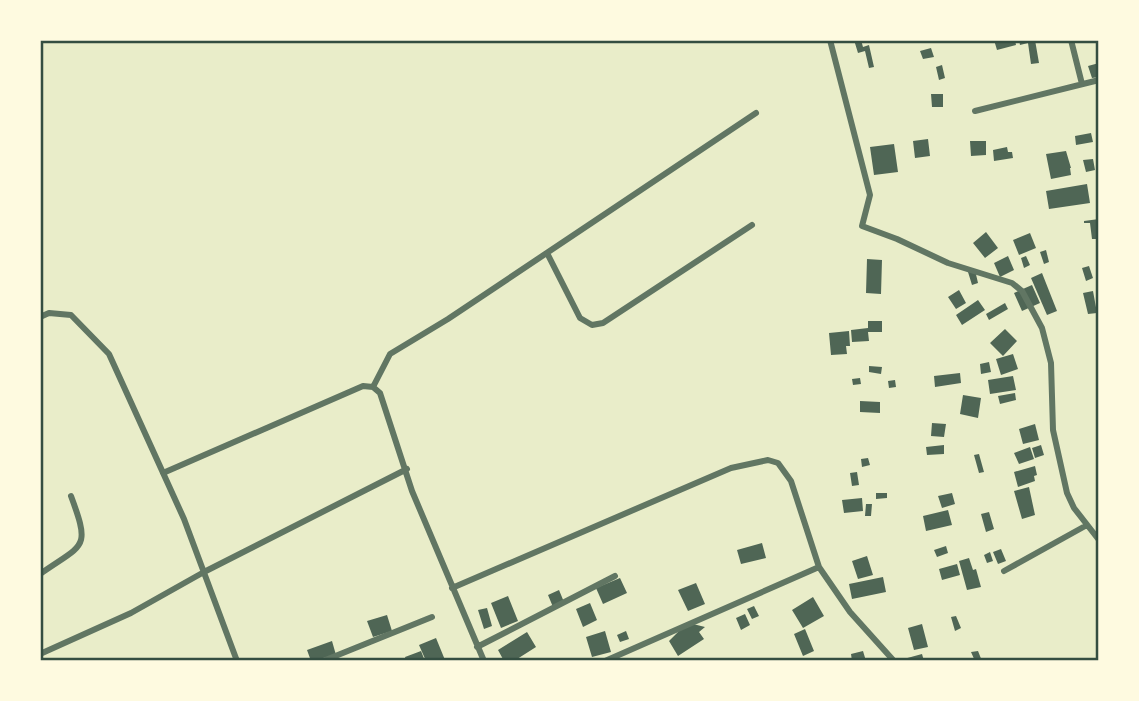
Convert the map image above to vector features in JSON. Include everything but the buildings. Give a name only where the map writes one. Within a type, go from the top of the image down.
[{"type":"street","points":[[830,40],[870,195],[862,226],[948,263],[1013,283],[1022,291],[1042,328],[1052,363],[1054,430],[1068,493],[1074,508],[1099,540]]},
{"type":"street","points":[[1071,40],[1082,84]]},
{"type":"street","points":[[975,111],[1099,80]]},
{"type":"street","points":[[373,387],[390,354],[448,319],[756,113]]},
{"type":"street","points":[[547,253],[580,317],[592,324],[603,323],[752,225]]},
{"type":"street","points":[[40,317],[49,313],[71,314],[108,354],[184,519],[237,661]]},
{"type":"street","points":[[163,473],[362,386],[373,387],[380,393],[412,491],[484,661]]},
{"type":"street","points":[[452,588],[731,468],[768,460],[778,463],[791,481],[819,567],[849,612],[894,661]]},
{"type":"street","points":[[40,654],[131,612],[407,469]]},
{"type":"street","points":[[40,574],[79,547],[83,539],[83,529],[71,496]]},
{"type":"street","points":[[1004,571],[1087,525]]},
{"type":"street","points":[[605,661],[819,567]]},
{"type":"street","points":[[477,647],[615,576]]},
{"type":"street","points":[[323,661],[432,617]]}]
